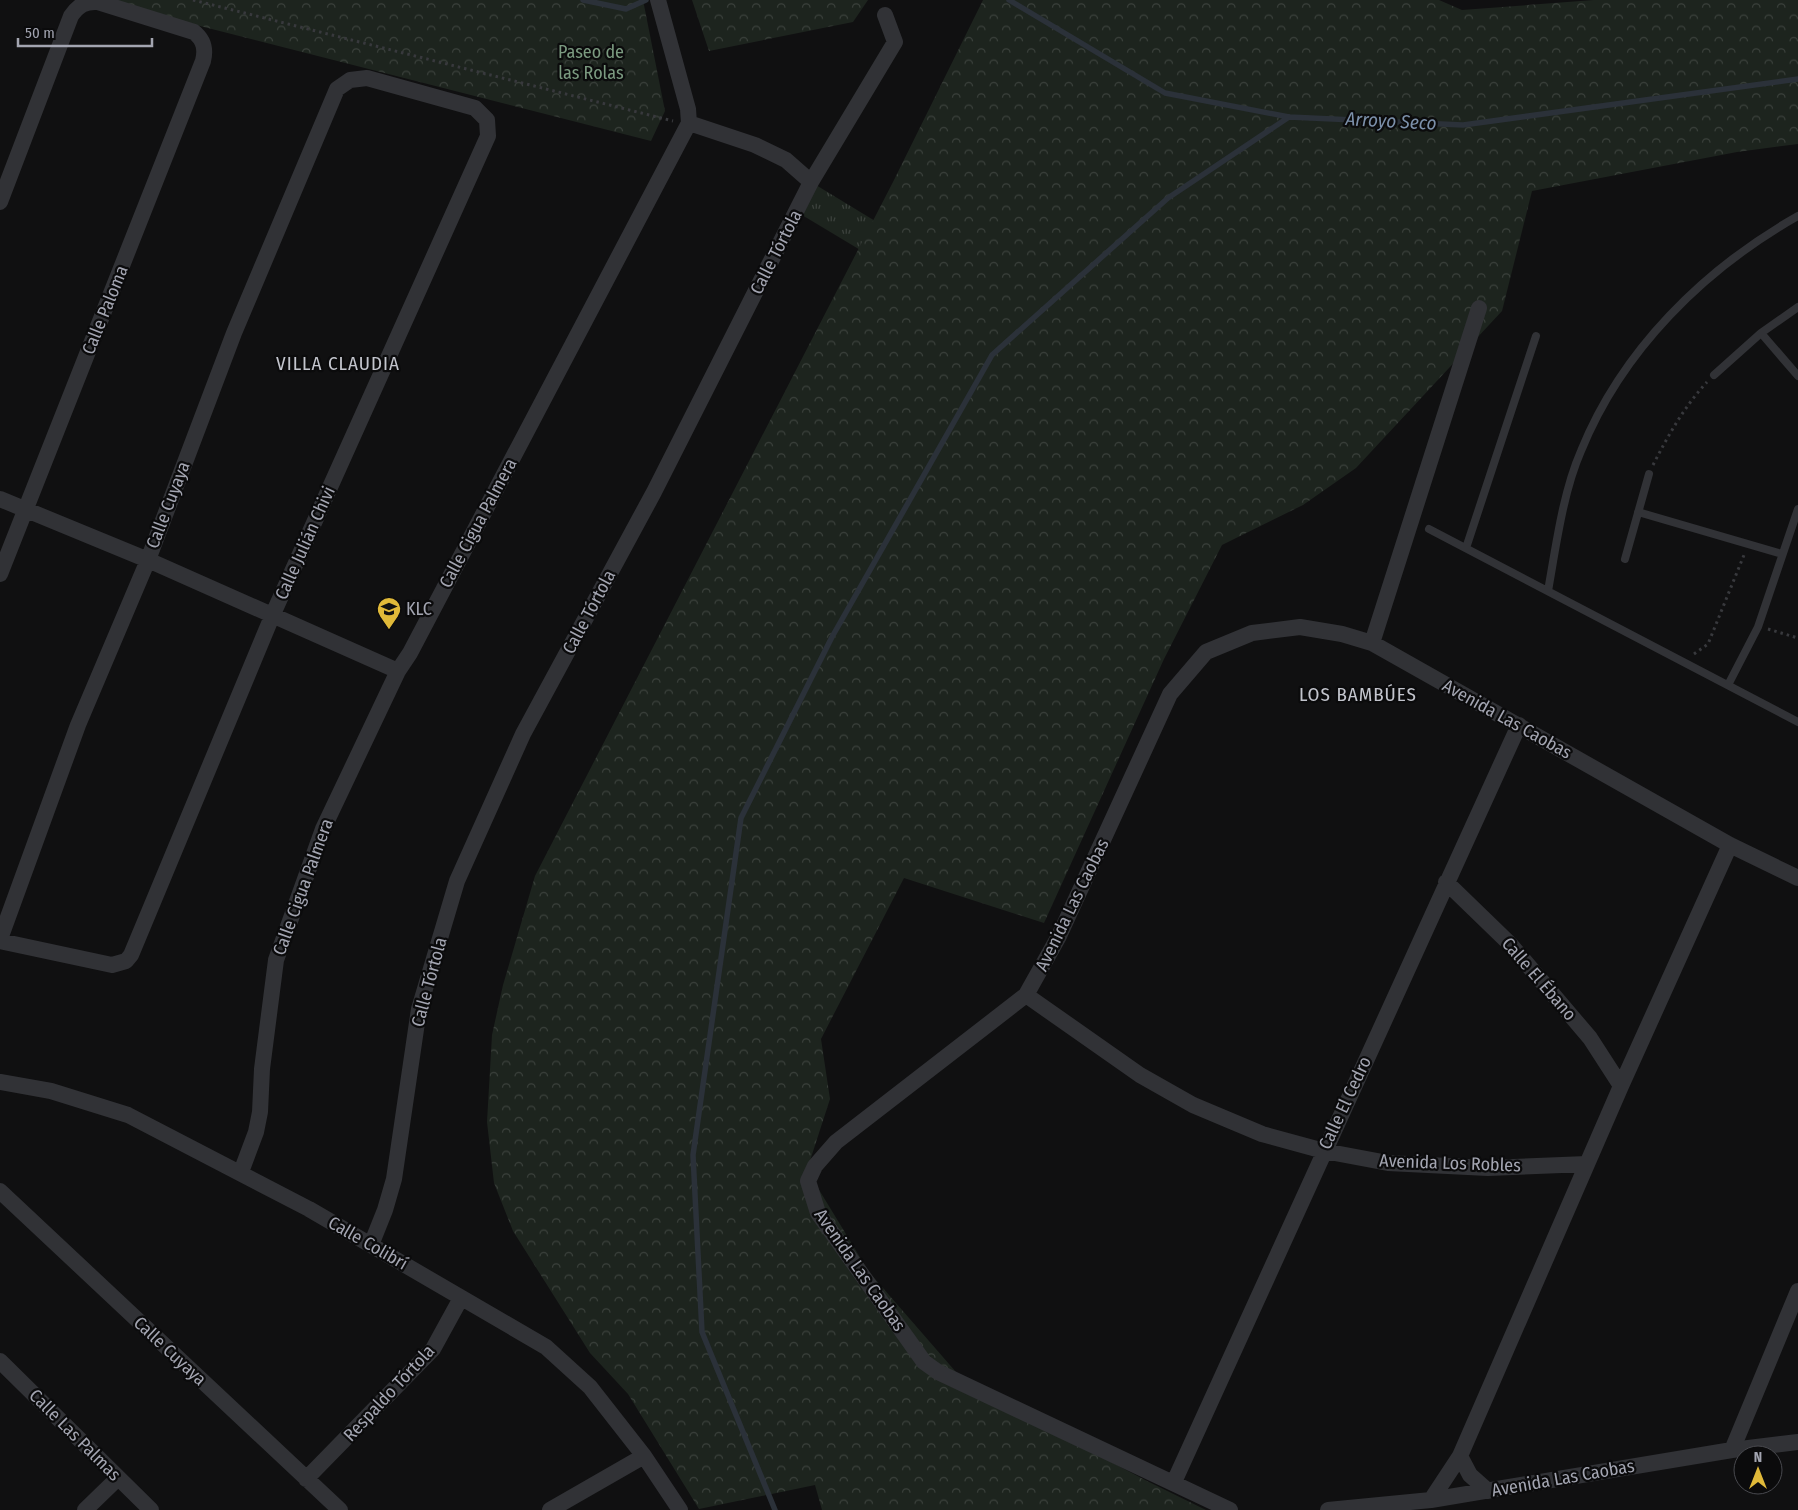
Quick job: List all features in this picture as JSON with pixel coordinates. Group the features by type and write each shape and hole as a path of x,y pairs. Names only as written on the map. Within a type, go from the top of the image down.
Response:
{"street":[{"path":"658,0 688,109 689,123 755,145 786,160 811,182"},
{"name":"Calle Paloma","path":"0,202 71,16 82,4 98,2 194,32 200,38 204,45 205,53 200,70 0,574"},
{"name":"Calle Tórtola","path":"371,1245 385,1210 394,1179 419,1009 457,881 523,734 654,492 811,182 895,42 885,15"},
{"name":"Calle Julián Chivi","path":"0,940 104,965 119,964 131,955 273,614 488,136 487,120 474,108 367,78 350,80"},
{"name":"Calle Cuyaya","path":"0,940 78,725 148,560 234,333 337,89 350,80"},
{"name":"Calle Cigua Palmera","path":"241,1172 256,1132 260,1112 262,1069 276,960 323,829 398,671 410,653 689,123"},
{"path":"1372,644 1478,308"},
{"path":"0,499 273,614 398,671"},
{"name":"Avenida Las Caobas","path":"1230,1510 938,1372 924,1362 818,1213 809,1190 808,1181 811,1172 836,1142 1026,995 1059,936 1170,694 1206,652 1252,633 1300,627 1342,634 1372,644 1519,724 1730,844 1798,878"},
{"name":"Calle El Cedro","path":"1174,1482 1519,724"},
{"path":"1431,1500 1460,1456 1586,1164 1730,844"},
{"name":"Calle El Ébano","path":"1446,882 1510,944 1590,1038 1621,1086"},
{"name":"Avenida Los Robles","path":"1026,995 1140,1075 1193,1105 1262,1134 1324,1151 1388,1163 1488,1168 1586,1164"},
{"name":"Calle Colibrí","path":"0,1082 51,1090 128,1115 241,1172 371,1245 546,1348 590,1386 644,1456 677,1504"},
{"name":"Calle Cuyaya","path":"0,1191 340,1510"},
{"path":"1732,1450 1798,1291"},
{"name":"Respaldo Tórtola","path":"306,1479 433,1349 461,1298"},
{"name":"Calle Las Palmas","path":"0,1361 151,1510"},
{"name":"Avenida Las Caobas","path":"1328,1510 1431,1500 1732,1450 1798,1442"},
{"path":"550,1510 644,1456"},
{"path":"1460,1456 1470,1475 1488,1491"},
{"path":"85,1510 118,1478"}],"lane":[{"path":"1548,591 1562,519 1580,452 1612,388 1662,322 1717,270 1798,216"},
{"path":"1714,375 1761,333 1798,307"},
{"path":"1761,333 1798,376"},
{"path":"1466,548 1536,336"},
{"path":"1625,559 1649,474"},
{"path":"1728,685 1758,627 1798,510"},
{"path":"1638,512 1782,554"},
{"path":"1429,529 1798,722"}],"path":[{"path":"193,0 662,120 689,123"},
{"path":"1649,474 1673,427 1689,402 1714,375"},
{"path":"1691,654 1697,654 1708,644 1748,545"},
{"path":"1758,627 1798,638"}],"green space":[{"name":"Paseo de las Rolas","path":"98,0 643,0 665,111 651,141"},
{"path":"692,0 868,0 853,22 709,51"},
{"path":"983,0 1439,0 1462,10 1594,0 1798,0 1798,144 1737,152 1532,191 1502,311 1356,468 1303,505 1222,545 1164,659 1044,923 904,878 821,1039 830,1099 807,1170 869,1272 969,1387 1206,1510 822,1510 815,1485 699,1509 628,1394 590,1353 513,1231 494,1183 487,1122 492,1035 503,985 535,876 893,182"},
{"path":"811,182 880,224 862,251 797,212"}],"waterway":[{"name":"Arroyo Seco","path":"583,0 626,9 646,0"},
{"name":"Arroyo Seco","path":"1009,0 1165,93 1289,117 1463,125 1798,79"},
{"path":"775,1510 702,1332 693,1155 741,818 832,637 992,355 1168,198 1289,117"}],"place":[{"name":"KLC","path":"389,630"}],"district":[{"name":"VILLA CLAUDIA","path":"338,363"},
{"name":"LOS BAMBÚES","path":"1358,694"}]}
